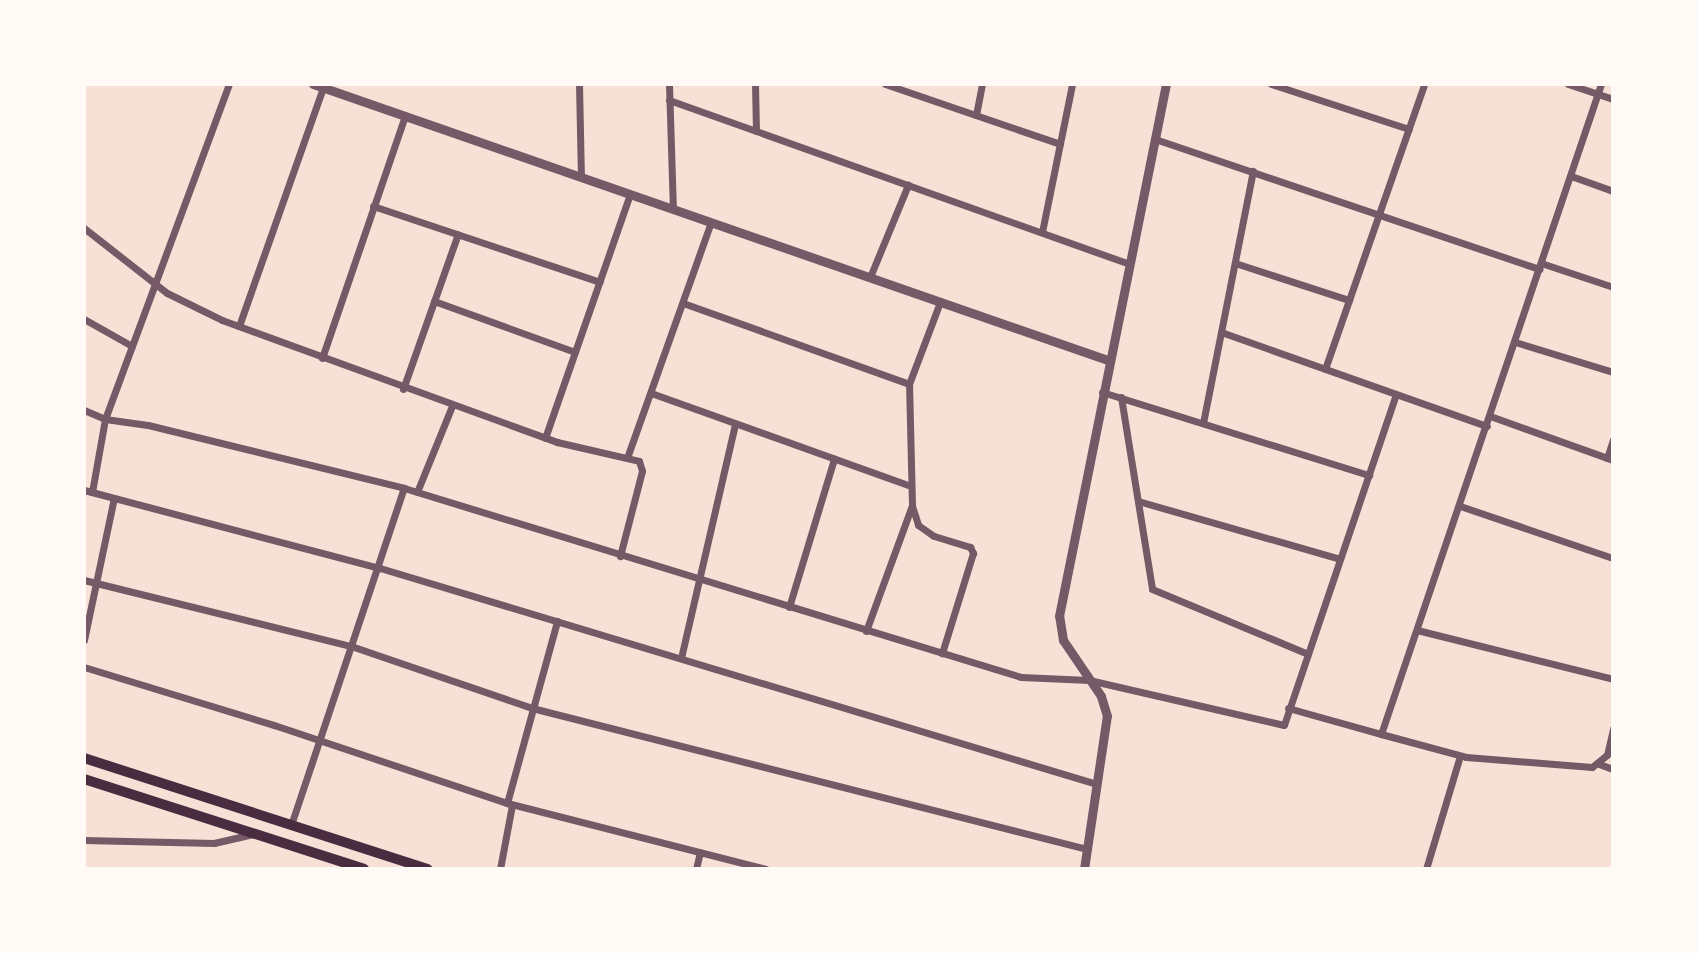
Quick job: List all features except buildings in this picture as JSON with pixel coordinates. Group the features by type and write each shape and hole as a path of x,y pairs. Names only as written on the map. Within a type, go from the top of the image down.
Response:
{"main road":[{"path":"84,758 428,869"},
{"path":"84,779 364,869"}],"street":[{"path":"229,84 105,419 88,491 380,568 1097,785"},
{"path":"313,84 1108,360"},
{"path":"579,84 581,177"},
{"path":"669,84 673,209"},
{"path":"755,84 756,131"},
{"path":"884,84 1060,144"},
{"path":"976,115 982,84"},
{"path":"1042,232 1072,84"},
{"path":"1084,869 1107,716 1101,696 1063,640 1059,616 1101,392 1166,84"},
{"path":"1271,84 1409,129"},
{"path":"1325,369 1424,84"},
{"path":"1568,84 1613,99"},
{"path":"1381,734 1601,84"},
{"path":"239,327 323,88"},
{"path":"669,100 1129,264"},
{"path":"322,358 405,116"},
{"path":"1155,139 1379,214 1613,287"},
{"path":"1203,423 1253,171"},
{"path":"1571,176 1613,191"},
{"path":"870,277 908,185"},
{"path":"545,438 630,194"},
{"path":"373,205 600,282"},
{"path":"628,456 710,222"},
{"path":"84,228 167,293 239,327 403,389 545,438 628,456 639,461 642,471 620,556"},
{"path":"403,389 458,234"},
{"path":"1235,263 1349,300"},
{"path":"434,302 575,352"},
{"path":"940,302 909,384 912,505 918,524 934,536 970,547 973,553 942,653"},
{"path":"682,303 909,384"},
{"path":"84,319 132,346"},
{"path":"1221,332 1487,426"},
{"path":"1515,342 1613,372"},
{"path":"1101,392 1369,475"},
{"path":"651,393 911,486"},
{"path":"84,410 105,419 148,425 404,488 1021,677 1089,680 1284,725 1396,394"},
{"path":"1121,397 1152,589 1308,654"},
{"path":"417,492 452,406"},
{"path":"1490,416 1610,459 1613,439"},
{"path":"681,658 701,581 735,424"},
{"path":"789,607 834,459"},
{"path":"291,825 380,568 404,488"},
{"path":"84,640 114,498"},
{"path":"1138,501 1340,559"},
{"path":"866,631 912,505"},
{"path":"1460,506 1613,558"},
{"path":"84,580 351,646 532,708 1087,849"},
{"path":"500,869 509,804 532,708 557,621"},
{"path":"1417,630 1613,679"},
{"path":"84,667 321,740 509,804 766,869"},
{"path":"1288,708 1460,756 1599,764 1613,769"},
{"path":"1599,764 1607,755 1613,728"},
{"path":"1426,869 1460,756"},
{"path":"84,840 214,843 253,834"},
{"path":"696,869 700,852"}]}
